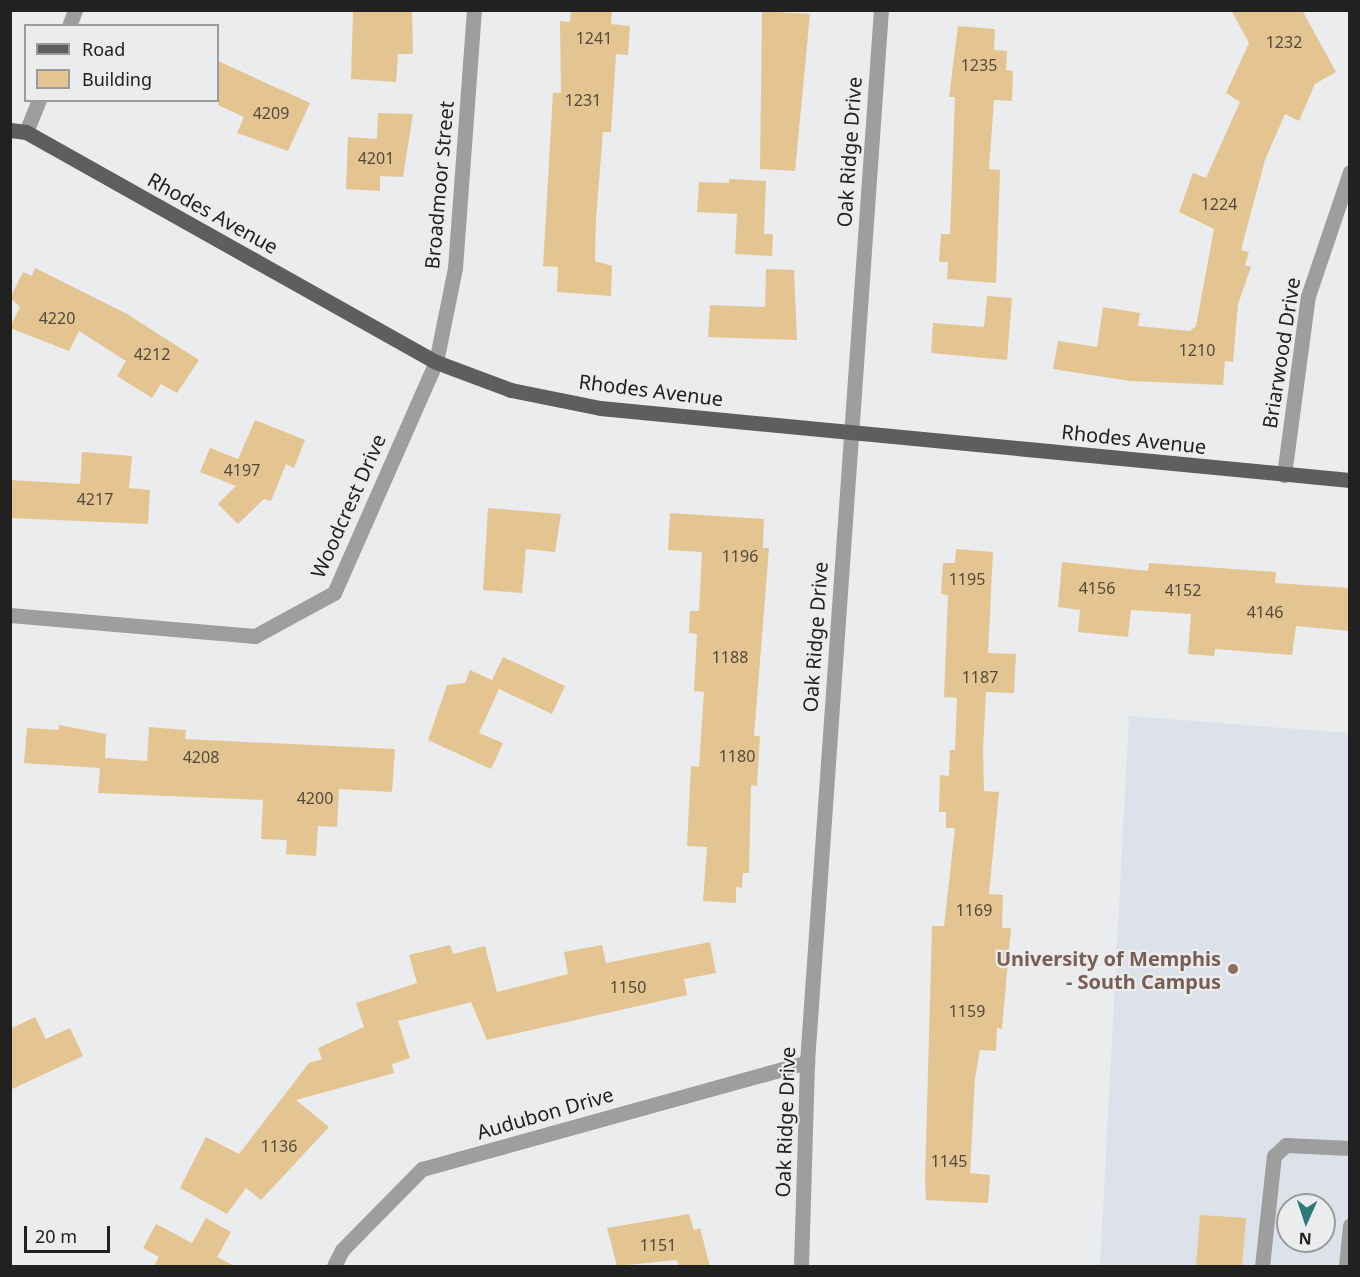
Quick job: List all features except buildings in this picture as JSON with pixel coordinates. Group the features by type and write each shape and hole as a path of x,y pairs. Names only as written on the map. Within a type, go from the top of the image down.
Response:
{"main road":[{"name":"Rhodes Avenue","path":"18,131 436,362 511,390 600,408 1350,480"}],"street":[{"name":"Broadmoor Street","path":"436,362 455,268 474,10"},
{"name":"Oak Ridge Drive","path":"801,1266 807,1062 881,10"},
{"path":"18,131 38,102"},
{"name":"Briarwood Drive","path":"1284,475 1308,296 1350,172"},
{"name":"Woodcrest Drive","path":"10,615 255,636 334,593 436,362"},
{"name":"Audubon Drive","path":"334,1266 342,1250 422,1169 807,1062"},
{"path":"1262,1266 1274,1156 1286,1145 1350,1148"},
{"path":"1346,1266 1350,1225"}],"shaded area":[{"name":"University of Memphis - South Campus","path":"1129,716 1349,733 1349,1266 1100,1266"}],"place":[{"name":"University of Memphis - South Campus","path":"1233,969"}]}
